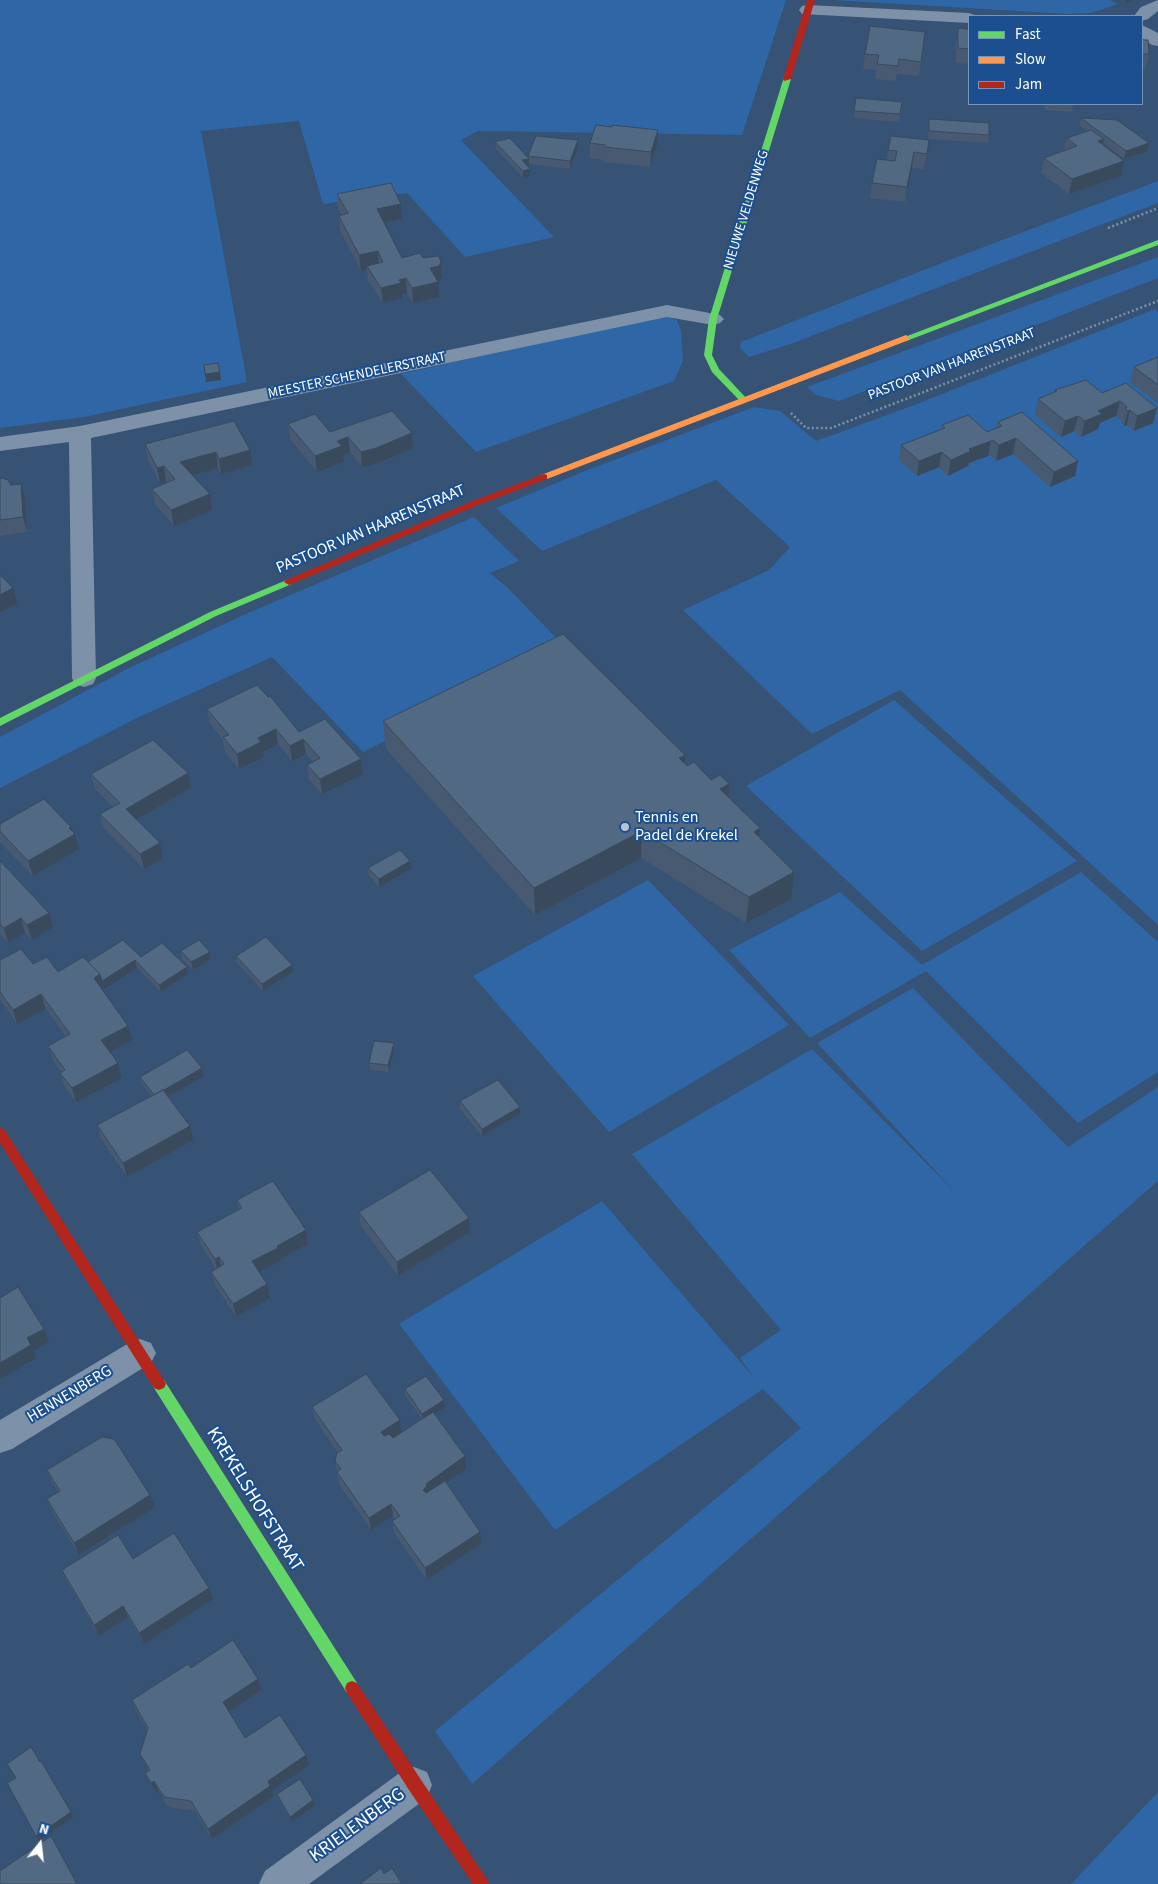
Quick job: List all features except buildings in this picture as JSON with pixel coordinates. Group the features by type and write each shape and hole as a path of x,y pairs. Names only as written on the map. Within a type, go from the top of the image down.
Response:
{"street":[{"name":"NIEUWE VELDENWEG","path":"744,400 715,370 708,355 713,319 810,5 968,18"},
{"path":"1143,31 1158,41"},
{"name":"PASTOOR VAN HAARENSTRAAT","path":"0,722 213,614 474,504 1158,242"},
{"name":"MEESTER SCHENDELERSTRAAT","path":"0,444 80,433 667,311 713,319"},
{"path":"80,433 84,678"},
{"name":"KREKELSHOFSTRAAT","path":"0,1133 414,1785 482,1884"},
{"name":"HENNENBERG","path":"0,1438 140,1353"},
{"name":"KRIELENBERG","path":"278,1884 414,1785"}],"lane":[{"path":"1143,15 1147,10 1158,5"}],"path":[{"name":"PASTOOR VAN HAARENSTRAAT","path":"765,392 806,428 819,430 831,428 1158,301"}],"shaded area":[{"path":"0,0 786,0 742,135 478,131 461,140 554,237 465,257 407,193 323,204 299,121 201,131 247,382 84,417 0,428"},
{"path":"833,0 1110,0 1118,4 1091,13 1068,14"},
{"path":"1158,181 1158,203 788,345 749,357 740,348 741,342"},
{"path":"1158,257 1158,278 839,401 816,395 807,387"},
{"path":"1155,309 1158,312 1158,925 900,690 812,734 683,610 769,570 790,547 716,480 542,551 496,508 590,469 754,407 780,411 816,441 917,404"},
{"path":"666,316 677,320 681,331 683,361 674,381 476,452 401,374 652,318"},
{"path":"474,517 519,561 490,573 507,587 567,649 363,752 272,657 139,717 0,788 0,737 131,667 248,613"},
{"path":"894,700 1077,861 922,951 746,786"},
{"path":"1081,872 1158,942 1158,1072 1078,1123 926,971 810,1038 729,950 840,892 922,965"},
{"path":"648,880 789,1025 609,1132 473,976"},
{"path":"913,988 1068,1147 1158,1087 1158,1181 472,1784 435,1731 801,1428 763,1389 555,1530 399,1324 602,1201 756,1380 740,1358 781,1330 632,1154 812,1049 955,1192 817,1043"},
{"path":"1158,1792 1158,1884 1071,1884"}],"traffic: fast":[{"path":"744,400 715,370 708,355 713,319 787,79"},
{"path":"906,338 1158,242"},
{"path":"0,722 213,614 289,582"},
{"path":"159,1384 352,1688"}],"traffic: slow":[{"path":"544,477 906,338"}],"traffic: jam":[{"path":"787,79 811,0"},
{"path":"289,582 473,504 544,477"},
{"path":"0,1133 159,1384"},
{"path":"352,1688 414,1785 482,1884"}],"place":[{"name":"Tennis en Padel de Krekel","path":"625,827"}]}
